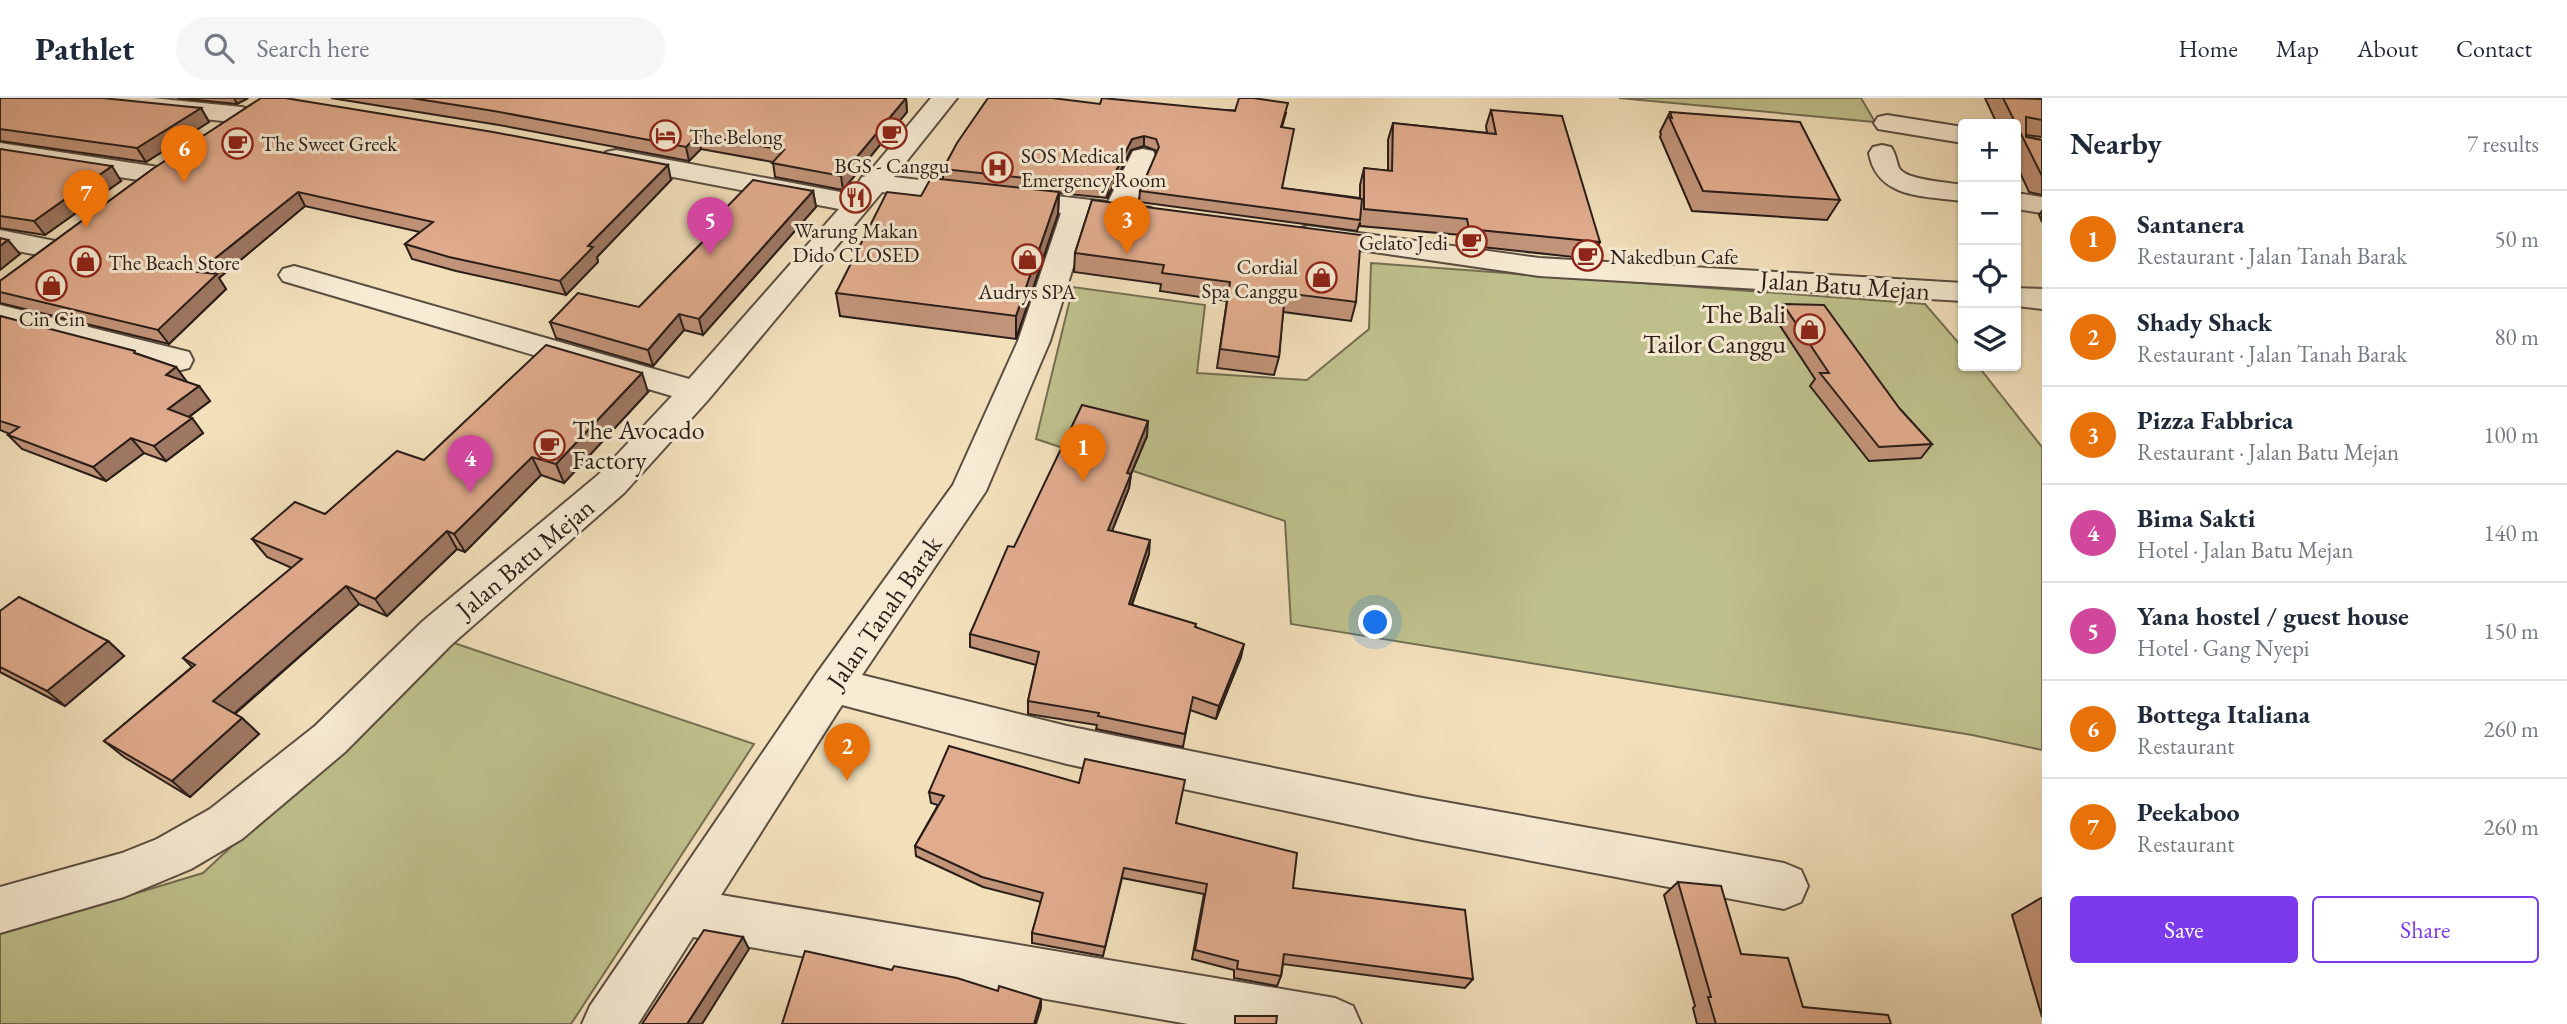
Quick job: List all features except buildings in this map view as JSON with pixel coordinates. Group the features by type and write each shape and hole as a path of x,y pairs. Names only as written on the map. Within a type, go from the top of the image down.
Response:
{"street":[{"path":"79,98 242,115"},
{"path":"208,137 268,98"},
{"path":"904,101 941,101"},
{"name":"Jalan Batu Mejan","path":"0,909 124,875 174,853 226,824 330,739 437,633 611,484 696,392 941,101"},
{"path":"1887,123 1958,134"},
{"path":"0,151 163,167 118,199"},
{"path":"1881,153 1889,174 1896,178 1913,185 1958,192"},
{"path":"592,154 865,193 1078,205 1166,217"},
{"path":"1118,211 1143,157"},
{"path":"2021,202 2042,205"},
{"name":"Jalan Tanah Barak","path":"608,1024 832,685 968,491 1034,341 1078,205"},
{"name":"Jalan Batu Mejan","path":"1275,231 1539,267 1958,292"},
{"path":"0,239 61,240 20,271"},
{"path":"294,275 696,392"},
{"path":"2021,297 2042,299"},
{"path":"0,315 177,360"},
{"path":"832,685 1067,746 1417,818 1784,886"},
{"path":"683,912 1335,1024"}],"green space":[{"path":"1619,98 1861,98 1875,122"},
{"path":"1371,263 1925,304 1958,342 1958,371 1982,371 2042,447 2042,750 1972,735 1291,624 1285,521 1036,439 1073,287 1205,305 1197,373 1307,380 1369,329"},
{"path":"451,642 754,744 571,1024 0,1024 0,934 203,873"}],"place":[{"name":"BGS - Canggu","path":"892,133"},
{"name":"The Belong","path":"666,136"},
{"name":"The Sweet Greek","path":"238,143"},
{"name":"SOS Medical Emergency Room","path":"998,167"},
{"name":"Bottega Italiana","path":"184,183"},
{"name":"Warung Makan Dido CLOSED","path":"856,198"},
{"name":"Peekaboo","path":"86,228"},
{"name":"Gelato Jedi","path":"1471,242"},
{"name":"Pizza Fabbrica","path":"1127,254"},
{"name":"Yana hostel / guest house","path":"710,255"},
{"name":"Nakedbun Cafe","path":"1587,256"},
{"name":"Audrys SPA","path":"1027,259"},
{"name":"The Beach Store","path":"85,262"},
{"name":"Cordial Spa Canggu","path":"1321,278"},
{"name":"Cin Cin","path":"52,286"},
{"name":"The Bali Tailor Canggu","path":"1809,329"},
{"name":"The Avocado Factory","path":"549,445"},
{"name":"Santanera","path":"1083,482"},
{"name":"Bima Sakti","path":"470,493"},
{"name":"Shady Shack","path":"847,781"}]}
